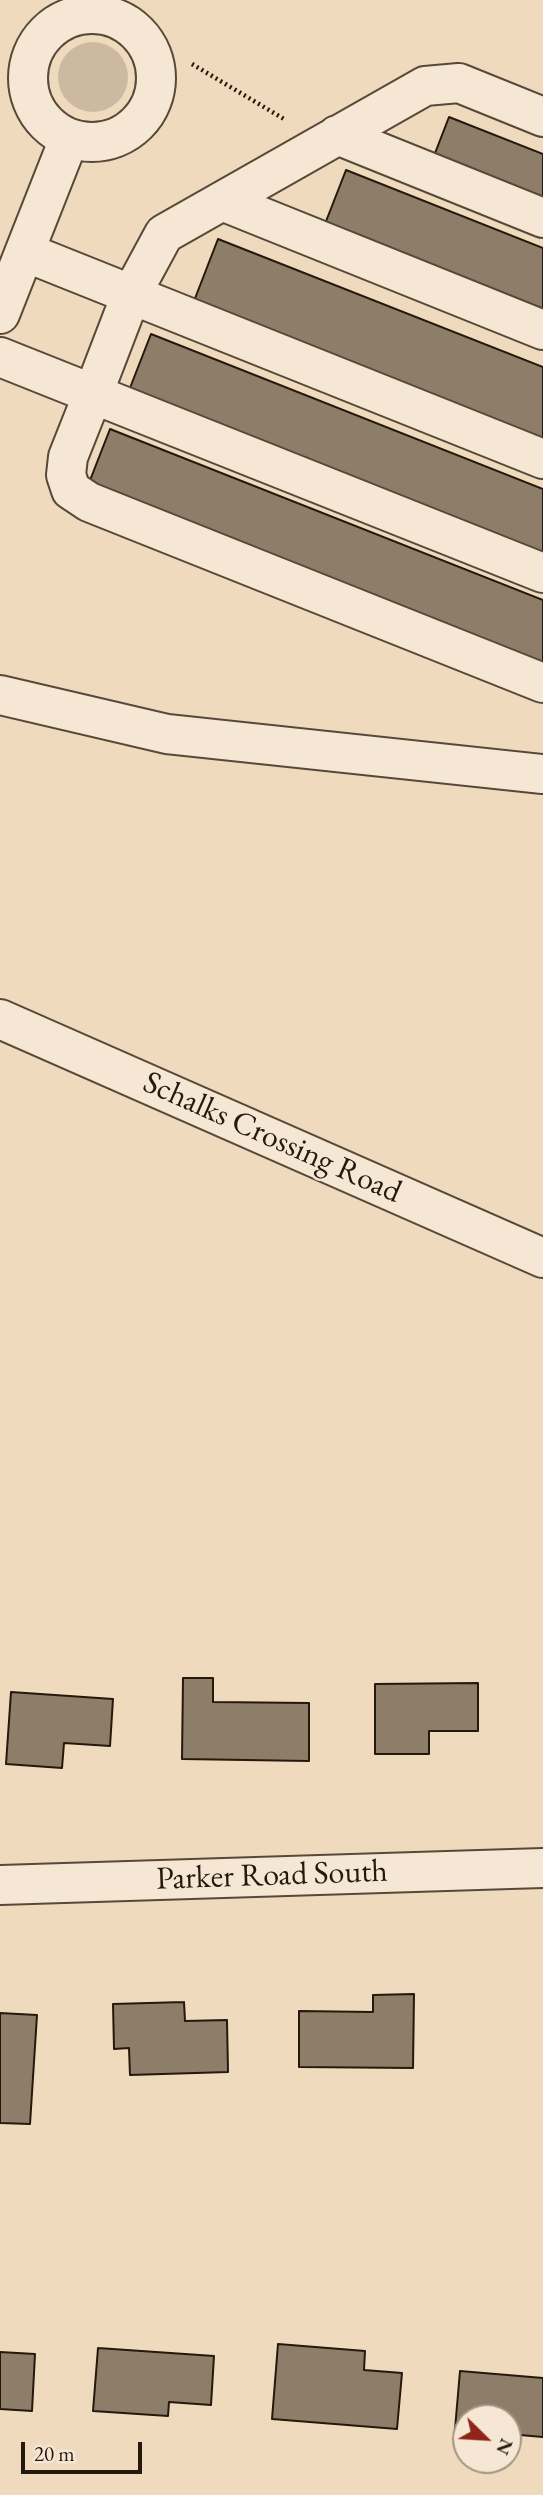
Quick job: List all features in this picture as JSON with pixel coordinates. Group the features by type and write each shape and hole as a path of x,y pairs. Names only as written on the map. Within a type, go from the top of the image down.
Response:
{"street":[{"path":"543,117 459,83 425,86 164,234 131,295 68,457 66,475 71,490 89,502 543,683"},
{"path":"337,135 543,218"},
{"path":"0,314 69,139"},
{"path":"222,201 543,331"},
{"path":"24,252 543,460"},
{"path":"0,357 543,573"},
{"path":"0,695 167,734 543,774"},
{"name":"Schalks Crossing Road","path":"0,1018 543,1258"},
{"name":"Parker Road South","path":"0,1885 543,1868"}],"path":[{"path":"192,64 285,120"}],"shaded area":[{"path":"93,42 118,52 128,77 118,102 93,112 68,102 58,77 68,52"}],"building":[{"path":"449,117 543,154 543,205 432,161"},
{"path":"346,170 543,248 543,316 323,229"},
{"path":"218,239 543,367 543,439 194,301"},
{"path":"151,334 543,489 543,557 128,393"},
{"path":"110,429 543,600 543,668 87,488"},
{"path":"183,1678 213,1678 213,1702 309,1703 309,1761 182,1759"},
{"path":"478,1683 478,1731 429,1731 429,1754 375,1754 375,1684"},
{"path":"11,1692 113,1699 110,1746 64,1743 62,1768 6,1764"},
{"path":"414,1994 413,2068 299,2067 299,2011 373,2012 373,1995"},
{"path":"184,2002 185,2021 227,2020 228,2072 130,2075 129,2048 114,2049 113,2004"},
{"path":"0,2013 37,2015 30,2124 0,2123"},
{"path":"278,2344 365,2351 364,2370 402,2373 397,2429 272,2419"},
{"path":"98,2348 214,2356 211,2405 169,2402 168,2416 93,2411"},
{"path":"0,2352 35,2354 32,2411 0,2409"},
{"path":"460,2371 543,2378 543,2437 522,2435 522,2404 457,2404"}]}
